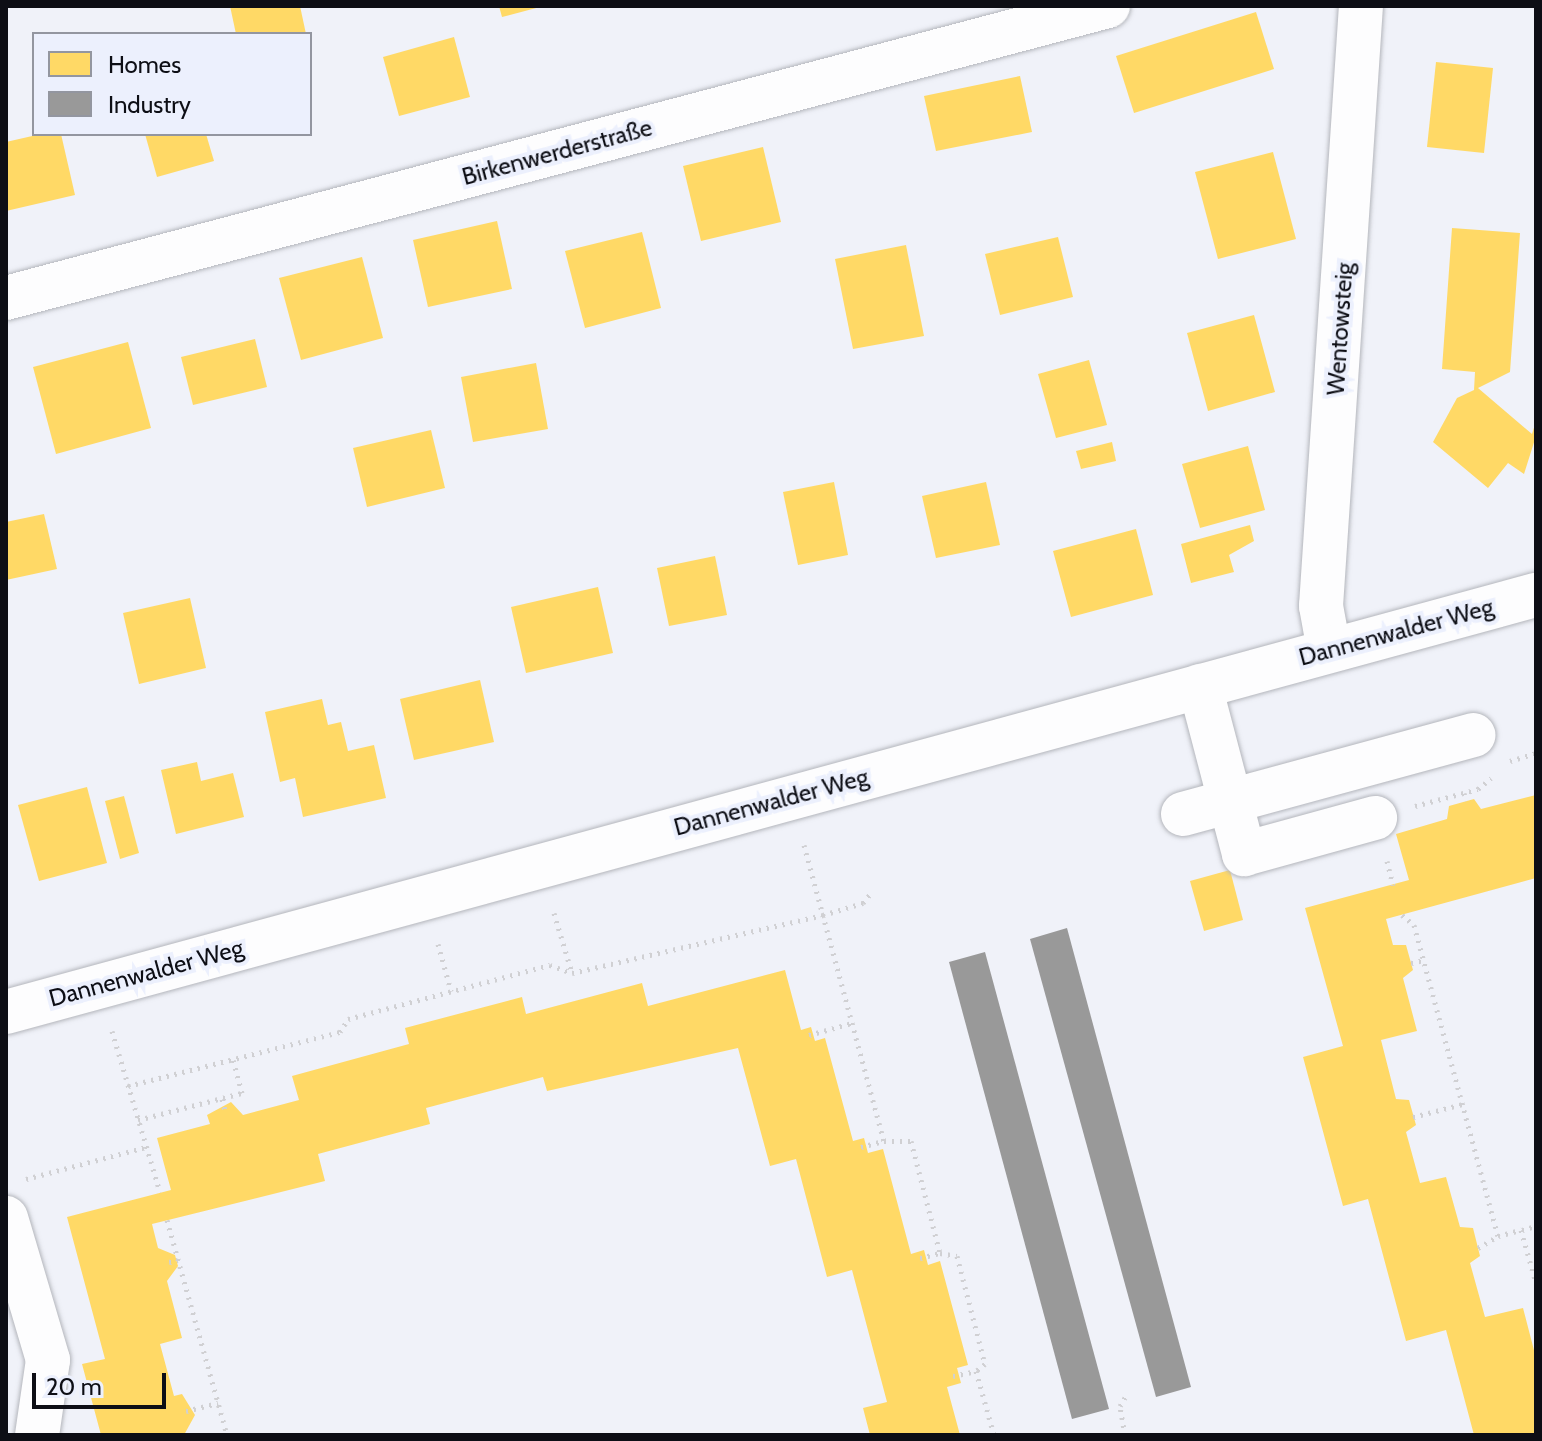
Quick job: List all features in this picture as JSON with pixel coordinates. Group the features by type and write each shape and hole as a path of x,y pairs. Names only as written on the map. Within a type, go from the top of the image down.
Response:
{"street":[{"name":"Birkenwerderstraße","path":"6,298 1108,6"},
{"name":"Wentowsteig","path":"1329,650 1321,606 1361,6"},
{"name":"Dannenwalder Weg","path":"6,1012 1536,595"},
{"path":"1200,686 1244,854 1375,818"},
{"path":"1183,814 1473,735"},
{"path":"12,1200 48,1360 37,1435"}],"path":[{"path":"1393,885 1375,818 1464,793 1511,761 1536,753"},
{"path":"1464,793 1466,801"},
{"path":"804,845 884,1141"},
{"path":"128,1086 340,1032 348,1019 550,965 572,973 823,915 863,903 871,893"},
{"path":"554,913 572,973"},
{"path":"1402,915 1414,925 1498,1236"},
{"path":"438,944 451,991"},
{"path":"1411,963 1424,960"},
{"path":"809,1035 852,1023"},
{"path":"112,1031 160,1192"},
{"path":"138,1120 242,1093 233,1060"},
{"path":"222,1099 225,1110"},
{"path":"1413,1117 1463,1104"},
{"path":"861,1147 884,1141 911,1141 940,1253"},
{"path":"12,1200 146,1147"},
{"path":"167,1220 227,1435"},
{"path":"1478,1248 1498,1236 1536,1226"},
{"path":"1521,1230 1536,1283"},
{"path":"920,1258 940,1253 957,1256 985,1364 976,1371 953,1376"},
{"path":"169,1262 178,1260"},
{"path":"976,1371 994,1435"},
{"path":"1125,1435 1120,1406 1127,1394"},
{"path":"186,1411 218,1403"}],"building: Homes":[{"path":"230,6 300,6 306,32 236,32"},
{"path":"499,6 540,6 540,7 502,17"},
{"path":"1256,12 1274,69 1134,113 1116,56"},
{"path":"454,37 470,97 399,116 383,57"},
{"path":"1436,62 1493,68 1484,153 1427,147"},
{"path":"1020,76 1032,132 936,151 924,96"},
{"path":"32,136 61,136 75,195 6,211 6,142"},
{"path":"146,136 207,136 214,161 157,177"},
{"path":"763,147 781,222 701,241 683,166"},
{"path":"1273,152 1296,239 1218,259 1195,172"},
{"path":"497,221 512,289 428,307 413,240"},
{"path":"1452,228 1520,233 1510,372 1478,388 1532,434 1536,421 1536,436 1524,474 1508,463 1488,488 1433,442 1457,398 1474,390 1475,372 1442,369"},
{"path":"642,232 661,308 585,328 565,251"},
{"path":"1058,237 1073,297 1000,315 985,254"},
{"path":"906,245 924,336 853,349 835,259"},
{"path":"362,257 383,338 301,360 279,278"},
{"path":"1254,315 1275,392 1208,411 1187,333"},
{"path":"255,339 267,387 193,405 181,357"},
{"path":"128,342 151,428 56,454 33,367"},
{"path":"1089,360 1107,425 1056,438 1038,374"},
{"path":"536,363 548,429 473,442 461,377"},
{"path":"431,430 445,488 367,507 353,448"},
{"path":"1112,442 1116,461 1081,469 1076,451"},
{"path":"1248,446 1265,510 1200,528 1182,464"},
{"path":"834,482 848,555 798,565 783,492"},
{"path":"986,482 1000,545 936,558 922,496"},
{"path":"44,514 57,569 6,580 6,522"},
{"path":"1250,525 1254,541 1229,555 1234,572 1191,583 1181,544"},
{"path":"1136,529 1153,595 1071,617 1053,551"},
{"path":"715,556 727,615 669,626 657,568"},
{"path":"598,587 613,653 526,673 511,607"},
{"path":"190,598 206,668 139,684 123,613"},
{"path":"480,680 494,742 414,760 400,699"},
{"path":"322,699 328,725 341,722 348,751 374,745 386,798 303,817 295,778 280,782 265,712"},
{"path":"197,762 201,781 233,773 244,817 176,834 161,770"},
{"path":"87,787 107,863 39,881 18,805"},
{"path":"1536,795 1536,878 1386,919 1393,945 1406,945 1413,970 1403,978 1417,1031 1381,1040 1396,1099 1409,1100 1416,1125 1406,1132 1420,1183 1446,1177 1460,1227 1473,1228 1480,1256 1470,1263 1485,1317 1523,1308 1536,1358 1536,1435 1474,1435 1446,1330 1406,1341 1368,1199 1343,1206 1303,1057 1343,1046 1305,908 1409,880 1396,834 1447,819 1449,806 1474,799 1481,809"},
{"path":"124,796 139,853 120,859 105,801"},
{"path":"1230,870 1243,920 1204,931 1190,881"},
{"path":"785,970 801,1030 811,1027 815,1041 825,1038 853,1141 864,1138 868,1153 883,1149 911,1254 924,1250 928,1265 940,1261 968,1365 957,1368 961,1383 947,1387 960,1435 870,1435 863,1408 887,1402 852,1270 827,1277 796,1159 770,1166 738,1048 547,1091 543,1077 426,1108 430,1124 318,1154 325,1181 152,1224 158,1248 175,1255 178,1266 167,1281 182,1338 160,1344 174,1396 182,1394 195,1415 184,1435 101,1435 82,1364 105,1359 67,1217 171,1190 157,1138 210,1124 207,1115 231,1102 243,1115 299,1100 292,1076 409,1044 405,1028 522,997 526,1014 642,983 648,1006"}],"building: Industry":[{"path":"1067,928 1191,1387 1156,1397 1030,939"},
{"path":"985,952 1109,1409 1072,1419 949,962"}]}
